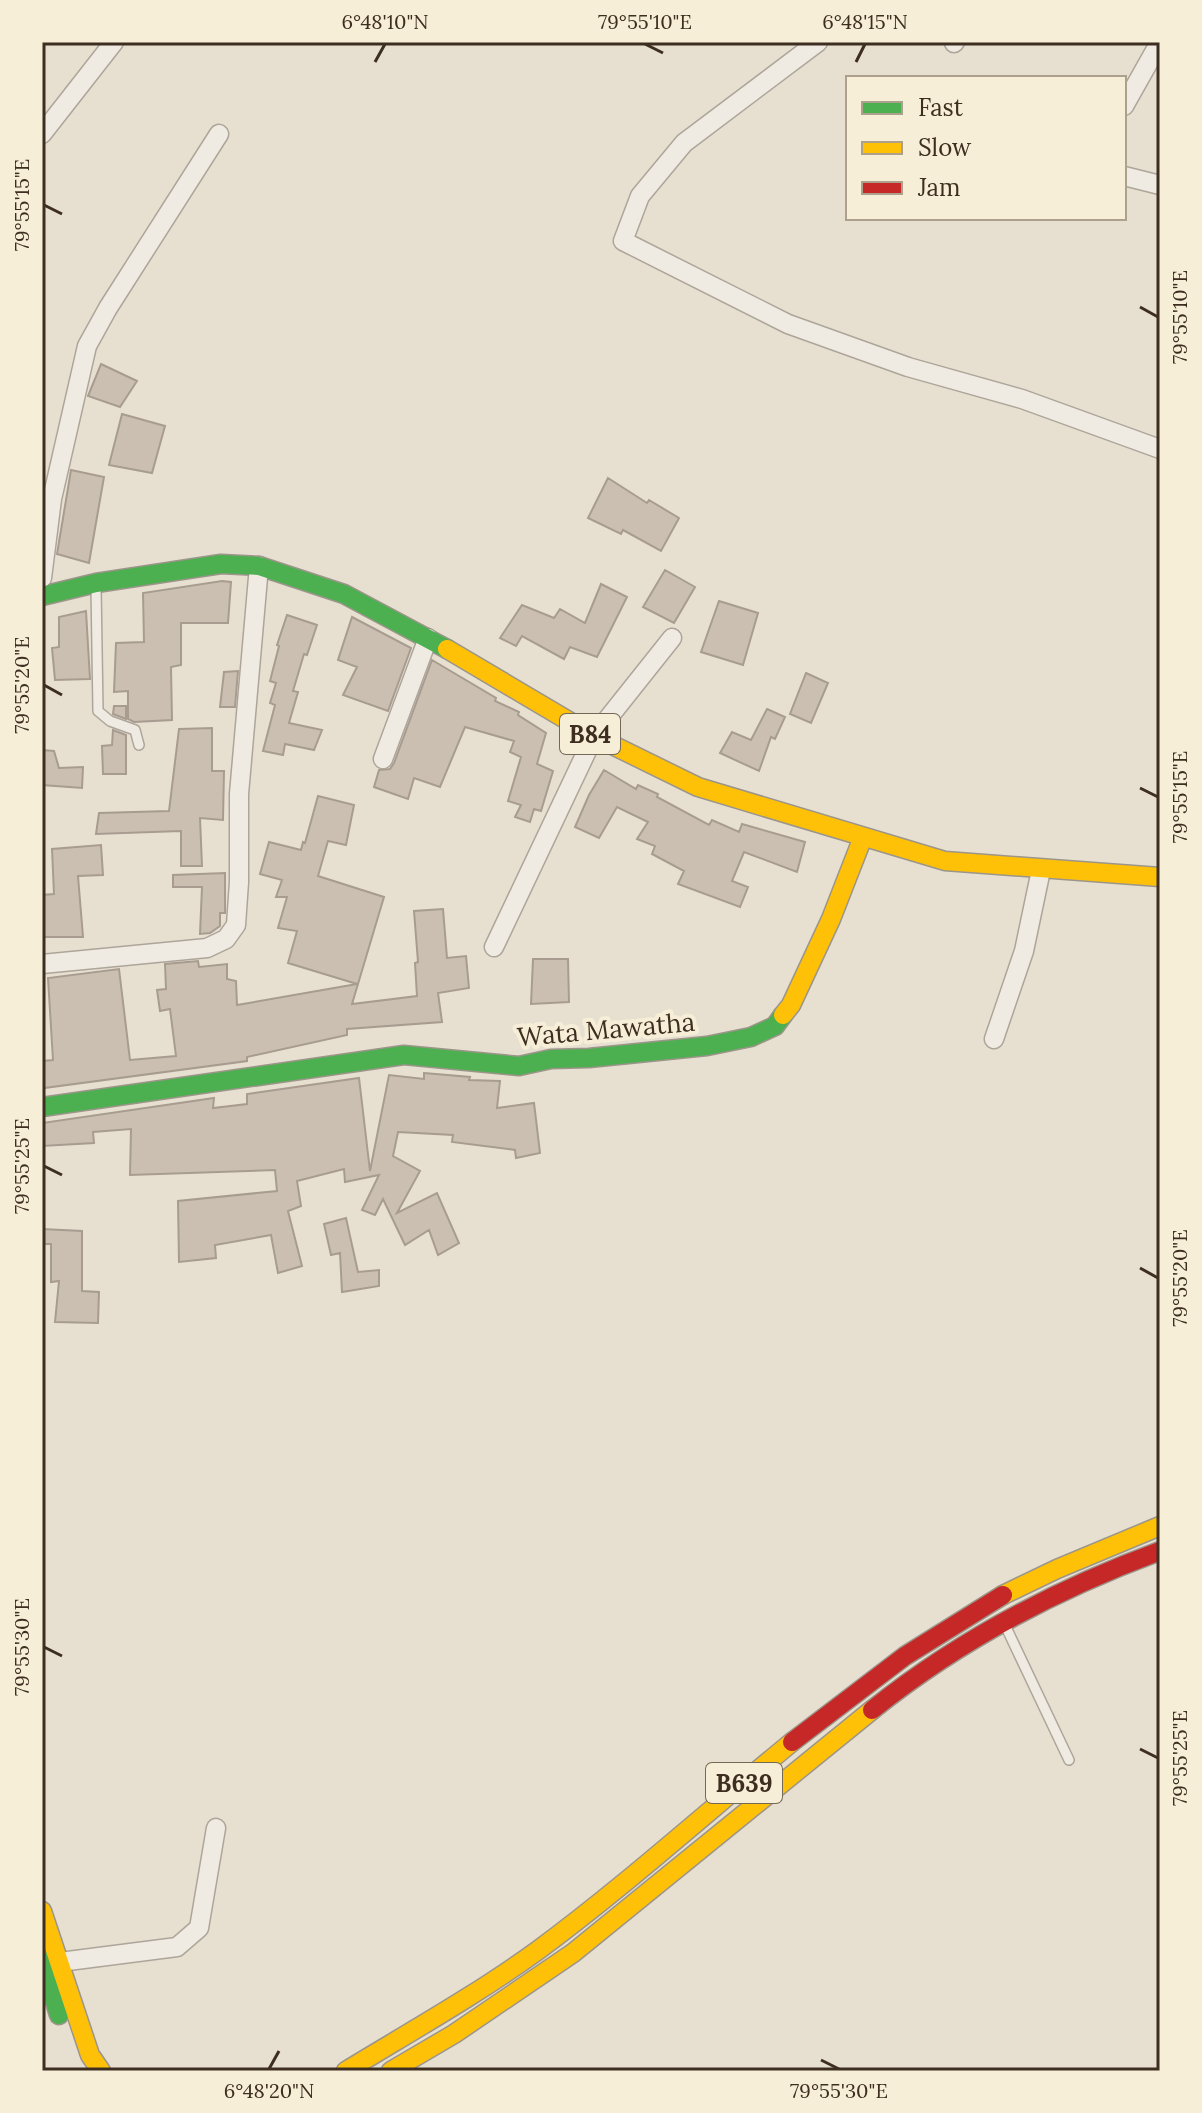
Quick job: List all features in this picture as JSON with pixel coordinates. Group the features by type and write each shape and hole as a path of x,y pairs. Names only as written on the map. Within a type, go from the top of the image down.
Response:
{"main road":[{"name":"B84","path":"42,596 96,583 221,564 259,566 344,594 428,638 594,736 698,787 945,861 1160,877"},
{"name":"Wata Mawatha","path":"42,1107 404,1055 519,1066 551,1059 707,1046 751,1037 775,1026 791,1005 831,919 863,837"},
{"name":"B639","path":"346,2071 472,1993 557,1935 895,1663 960,1619 1025,1583 1089,1553 1160,1526"},
{"name":"B639","path":"391,2071 454,2034 573,1953 902,1686 1003,1622 1098,1574 1160,1551"},
{"path":"42,1911 59,2015 85,2071"},
{"path":"51,1961 90,2055 101,2071"}],"street":[{"path":"42,134 114,42"},
{"path":"818,42 684,143 640,196 623,241 788,324 908,367 1022,399 1160,449"},
{"path":"1126,102 1160,42"},
{"path":"42,578 52,499 87,346 219,134"},
{"path":"1126,176 1160,185"},
{"path":"42,964 207,948 226,939 236,925 239,794 259,566"},
{"path":"383,759 428,638"},
{"path":"494,947 594,736 672,638"},
{"path":"994,1039 1024,951 1041,870"},
{"path":"51,1961 177,1947 199,1928 216,1828"}],"lane":[{"path":"96,583 98,711 110,721 135,730 139,745"},
{"path":"1003,1622 1069,1760"}],"building":[{"path":"101,364 137,381 120,407 88,396"},
{"path":"122,414 165,426 152,473 109,465"},
{"path":"71,470 104,477 89,563 57,554"},
{"path":"608,478 647,503 649,500 679,518 661,551 623,530 621,534 588,518"},
{"path":"665,570 695,587 674,623 643,607"},
{"path":"231,582 228,623 181,623 181,665 171,667 172,720 134,722 128,719 128,691 114,692 116,643 144,642 143,593"},
{"path":"601,584 627,597 597,657 570,647 564,659 522,636 516,646 500,638 522,605 554,618 560,609 585,623"},
{"path":"719,601 758,613 743,665 701,652"},
{"path":"86,611 90,679 55,680 52,648 59,647 59,617"},
{"path":"287,615 317,625 293,691 298,692 289,723 322,730 314,750 285,744 283,755 263,751 275,705 270,703 276,683 270,681"},
{"path":"352,617 411,648 388,711 343,695 357,667 338,660"},
{"path":"432,660 496,698 495,701 519,712 518,715 546,733 537,764 553,771 541,811 534,809 530,822 515,817 521,805 508,801 521,757 510,752 514,741 465,727 440,787 414,778 408,799 374,787 379,770 390,769 394,763"},
{"path":"238,671 235,707 220,707 224,672"},
{"path":"806,673 828,683 811,723 790,714"},
{"path":"114,706 126,706 126,719 113,714"},
{"path":"767,709 785,717 775,739 771,737 759,771 720,753 732,732 751,740"},
{"path":"212,728 212,771 224,771 223,820 200,818 202,866 181,866 181,831 96,834 99,813 169,811 179,729"},
{"path":"113,730 126,735 126,774 103,774 102,746 112,745"},
{"path":"42,750 54,751 59,768 83,767 82,788 42,785"},
{"path":"604,770 636,789 638,785 658,794 657,797 709,825 712,820 739,832 742,824 805,842 797,872 744,852 732,881 748,887 740,907 678,884 684,871 652,854 655,846 637,839 648,822 617,807 599,838 575,827"},
{"path":"318,796 354,805 346,845 328,841 318,876 384,897 352,1004 417,996 414,911 443,909 447,958 466,956 469,988 438,993 442,1022 347,1029 347,1035 247,1057 247,1061 44,1088 42,1061 53,1060 48,978 119,969 130,1060 176,1056 170,1009 160,1011 157,990 166,989 165,964 198,961 199,967 227,964 227,979 236,981 237,1005 357,984 288,963 297,931 278,928 287,897 276,897 282,880 260,874 269,842 301,850"},
{"path":"101,845 103,875 78,876 83,937 42,937 42,895 54,894 52,849"},
{"path":"225,873 225,913 220,913 220,926 210,933 200,934 202,887 173,887 173,875"},
{"path":"533,959 568,959 569,1002 531,1004"},
{"path":"424,1073 500,1081 497,1108 534,1103 540,1153 516,1158 515,1150 452,1142 453,1135 398,1132 393,1156 420,1171 397,1213 437,1193 459,1243 438,1255 429,1230 405,1245 383,1199 375,1215 362,1210 379,1175 345,1182 344,1169 297,1181 301,1206 288,1211 302,1266 278,1273 271,1235 215,1245 216,1258 179,1262 178,1201 277,1191 275,1170 130,1175 131,1129 93,1132 94,1143 42,1146 42,1123 214,1098 213,1108 247,1104 247,1094 359,1078 370,1171 389,1075 424,1079"},
{"path":"346,1218 358,1272 379,1270 379,1286 342,1292 340,1253 331,1255 324,1224"},
{"path":"42,1229 82,1231 82,1291 99,1292 98,1323 55,1322 59,1281 51,1282 51,1244 42,1244"}],"traffic: fast":[{"path":"42,596 96,583 221,564 259,566 344,594 447,649"},
{"path":"42,1107 404,1055 519,1066 551,1059 707,1046 751,1037 775,1026 783,1015"},
{"path":"42,1959 59,2015"}],"traffic: slow":[{"path":"447,649 594,736 698,787 945,861 1160,877"},
{"path":"783,1015 791,1005 831,919 863,837"},
{"path":"1003,1595 1160,1526"},
{"path":"391,2071 454,2034 573,1953 872,1710"},
{"path":"346,2071 467,1998 537,1951 634,1875 792,1742"},
{"path":"42,1911 90,2055 101,2071"}],"traffic: jam":[{"path":"872,1710 939,1661 1010,1619 1084,1582 1160,1551"},
{"path":"792,1742 905,1656 1003,1595"}]}
